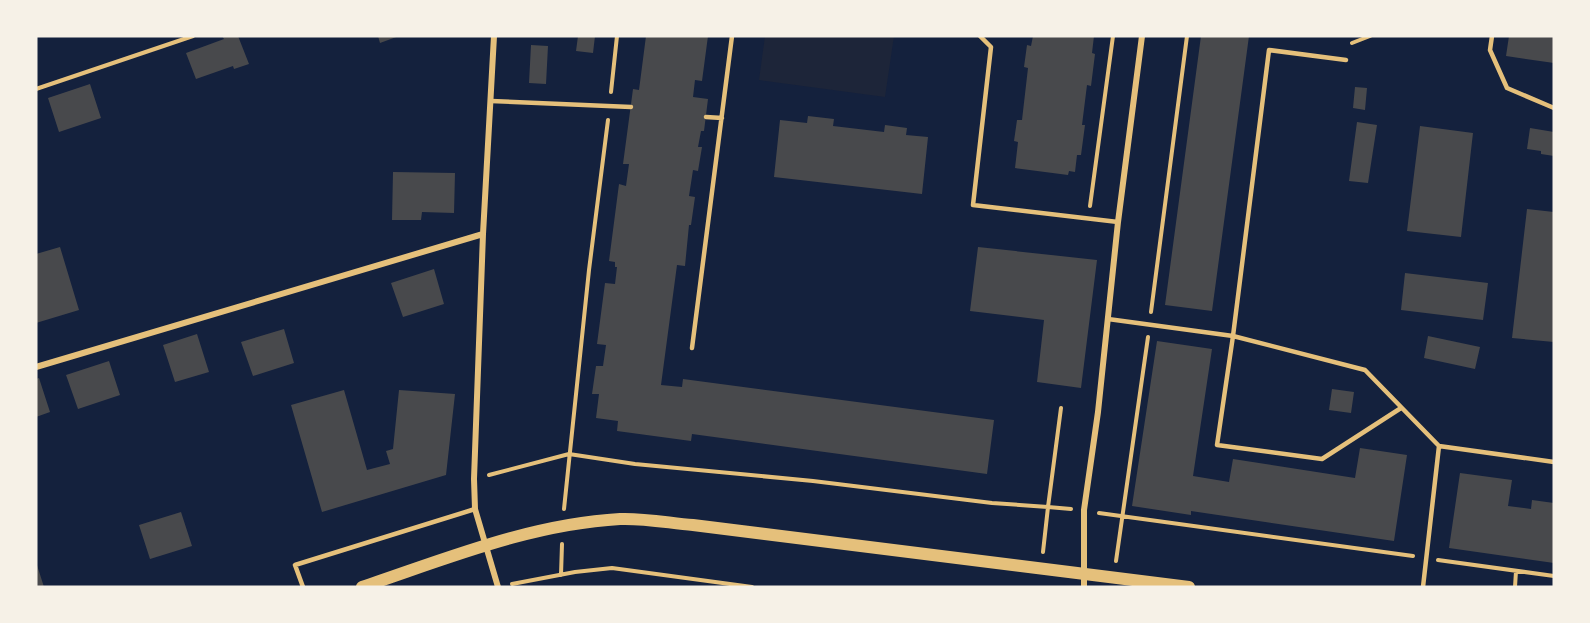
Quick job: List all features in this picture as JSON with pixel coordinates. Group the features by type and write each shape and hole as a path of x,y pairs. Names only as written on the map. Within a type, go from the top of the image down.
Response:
{"main road":[{"path":"362,587 485,546 544,530 622,519 693,525 1189,587"}],"street":[{"path":"494,36 483,234 474,479 475,509 498,587"},
{"path":"1084,587 1084,510 1098,412 1118,222 1142,36"},
{"path":"36,367 483,234"}],"lane":[{"path":"692,348 732,36"},
{"path":"980,36 991,47 973,205 1118,222"},
{"path":"1491,36 1490,50 1507,88 1554,108"},
{"path":"1346,60 1269,50 1217,445 1322,459 1401,408"},
{"path":"491,101 631,107"},
{"path":"706,117 722,118"},
{"path":"1108,319 1233,336 1365,370 1439,446 1554,462"},
{"path":"1423,587 1439,446"},
{"path":"303,587 295,565 475,509"}],"path":[{"path":"36,89 193,36"},
{"path":"569,454 617,36"},
{"path":"1088,219 1113,36"},
{"path":"1352,43 1370,36"},
{"path":"1041,568 1061,408"},
{"path":"474,479 569,454 635,464 813,481 992,503 1084,510 1554,576"},
{"path":"509,585 575,572 612,568 752,587"},
{"path":"1515,587 1516,571"}],"shaded area":[{"path":"765,36 894,36 885,97 759,80"}],"building":[{"path":"222,36 238,36 249,64 234,69 233,66 196,79 186,53 224,39"},
{"path":"378,36 399,36 380,43"},
{"path":"578,36 595,36 593,53 576,51"},
{"path":"646,36 708,36 702,81 695,80 693,97 708,99 704,131 701,131 698,147 702,147 698,171 693,170 689,196 695,197 691,225 689,225 685,266 677,265 661,385 682,387 683,379 994,420 987,474 692,434 691,441 617,431 618,421 596,418 599,394 592,394 596,366 603,366 606,345 597,344 605,283 615,284 617,267 615,267 615,262 609,261 619,184 626,186 629,164 623,164 633,89 639,90"},
{"path":"1033,36 1094,36 1092,53 1095,54 1091,86 1087,85 1081,155 1077,155 1075,172 1069,171 1068,175 1015,168 1018,142 1014,141 1017,120 1022,120 1028,68 1024,67 1027,45 1031,46"},
{"path":"1201,36 1249,36 1212,311 1165,305"},
{"path":"1509,36 1554,36 1554,63 1506,56"},
{"path":"531,45 548,46 546,84 529,83"},
{"path":"90,84 101,118 59,132 48,98"},
{"path":"1355,87 1367,88 1365,110 1353,108"},
{"path":"808,116 834,119 833,126 884,132 885,125 907,128 906,135 928,137 922,194 774,177 780,120 807,123"},
{"path":"1357,122 1377,125 1368,183 1349,181"},
{"path":"1420,126 1473,133 1461,237 1407,231"},
{"path":"1530,128 1554,132 1554,156 1527,149"},
{"path":"393,172 455,173 454,213 422,212 421,220 392,220"},
{"path":"1527,209 1554,212 1554,342 1512,338"},
{"path":"60,247 79,310 36,323 36,254"},
{"path":"978,247 1097,260 1081,388 1037,382 1044,320 970,311"},
{"path":"434,269 444,304 403,317 391,283"},
{"path":"1405,273 1488,283 1483,320 1401,310"},
{"path":"284,329 294,363 253,376 241,342"},
{"path":"197,334 209,372 175,382 163,345"},
{"path":"1428,336 1480,347 1475,369 1424,358"},
{"path":"1157,341 1212,349 1193,476 1229,482 1233,459 1355,478 1360,448 1407,455 1394,541 1191,511 1191,515 1132,506"},
{"path":"109,361 120,395 78,409 66,375"},
{"path":"39,378 50,412 36,417 36,379"},
{"path":"1332,389 1354,392 1351,413 1329,410"},
{"path":"344,390 367,470 390,464 386,451 393,449 399,390 455,394 446,475 322,512 291,405"},
{"path":"1460,473 1512,480 1508,506 1531,509 1532,500 1554,503 1554,563 1449,548"},
{"path":"181,512 192,546 150,559 139,525"},
{"path":"36,562 44,587 36,587"}]}
